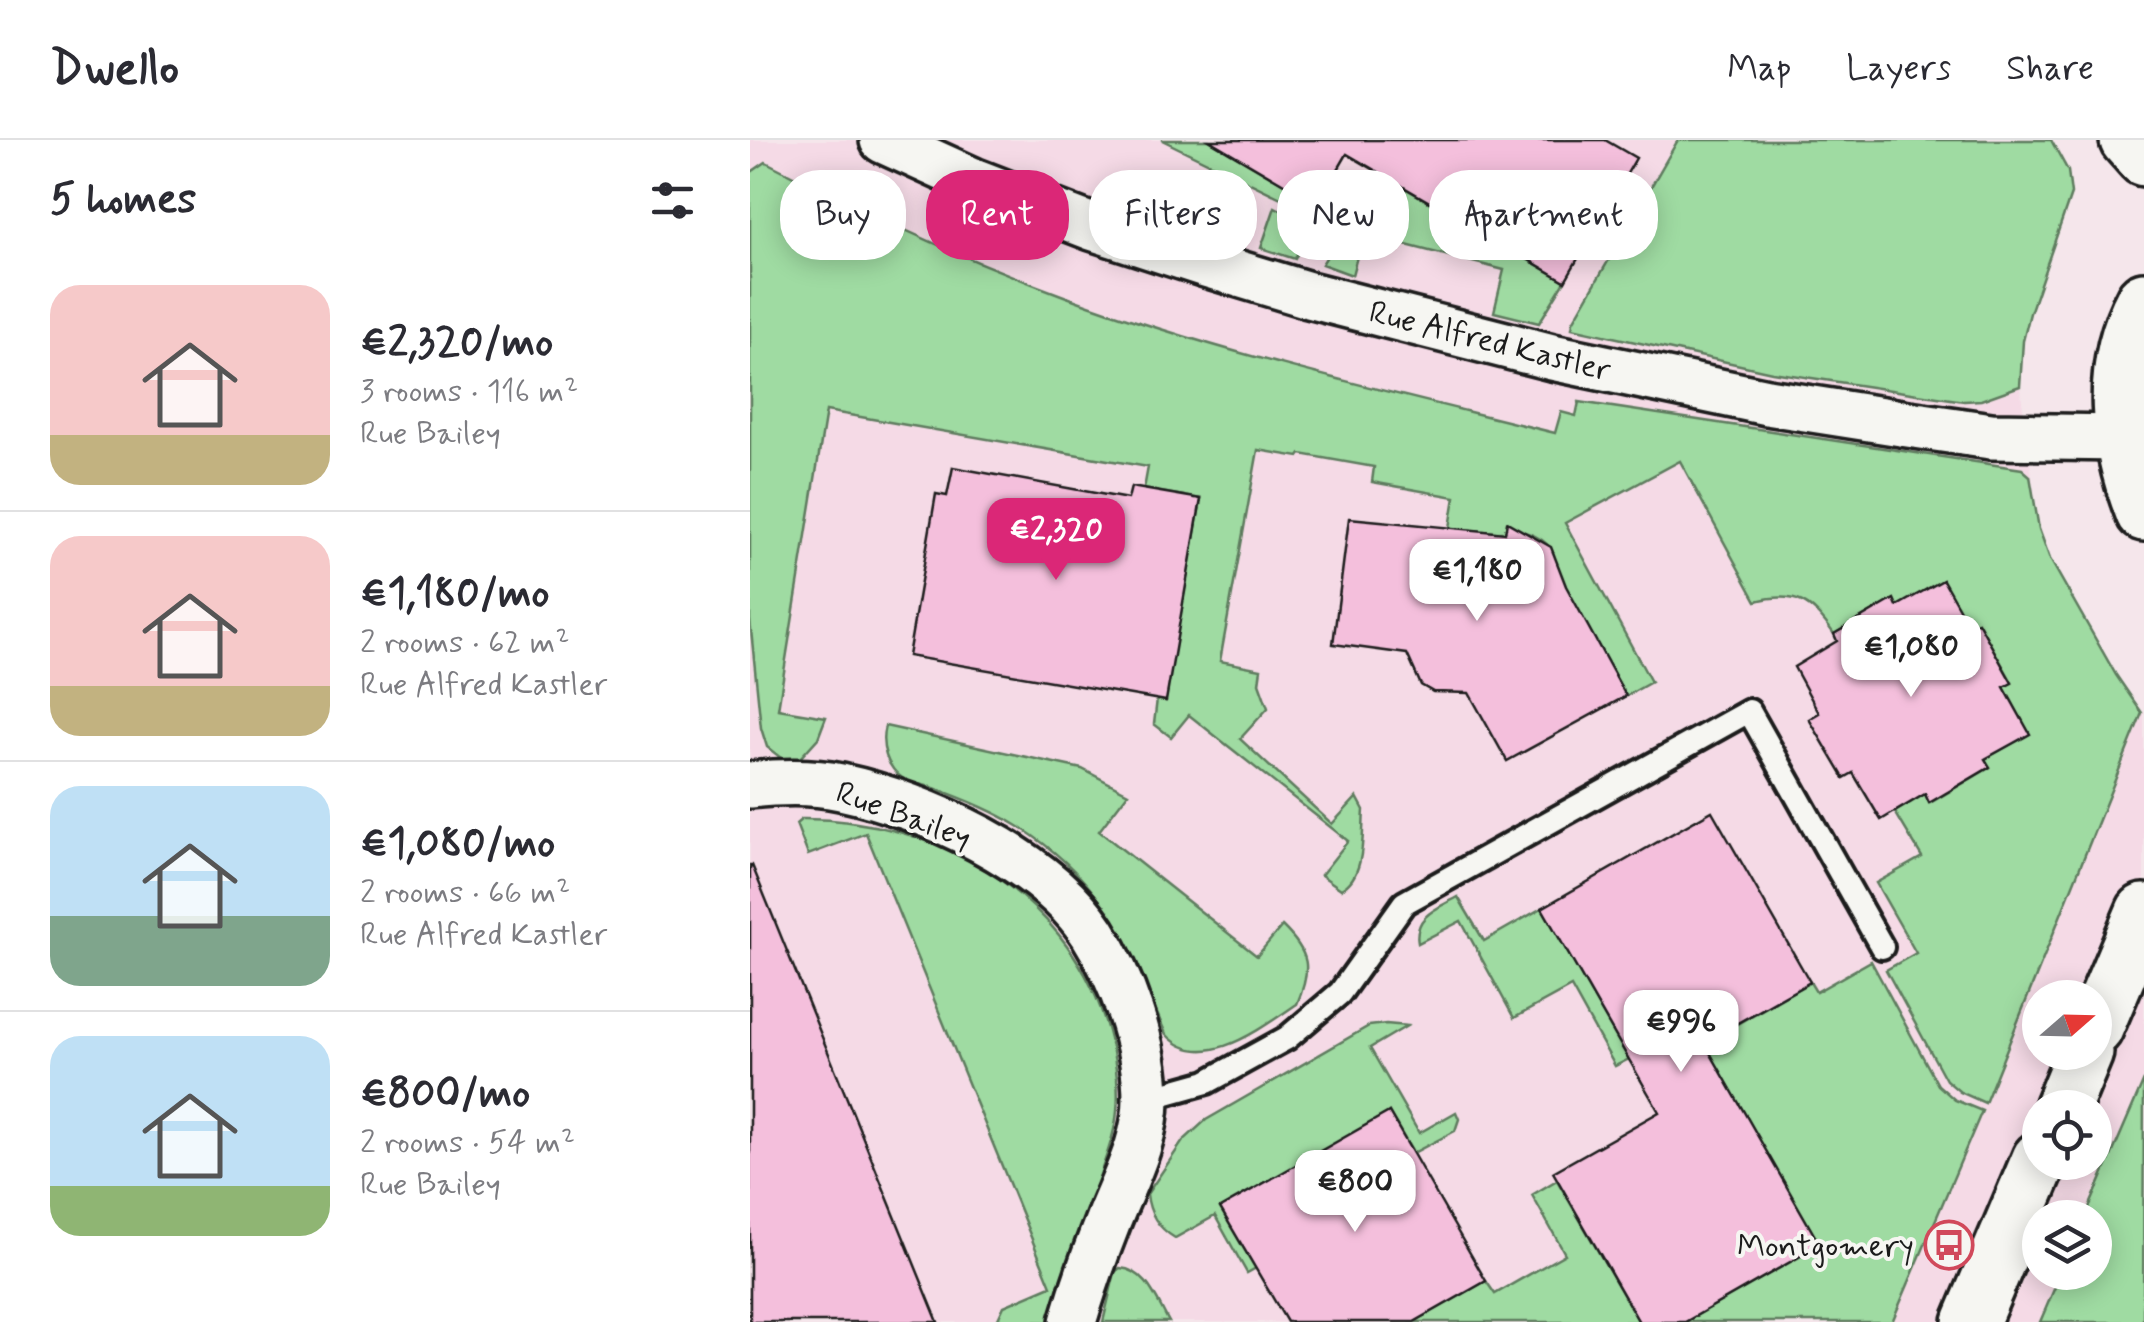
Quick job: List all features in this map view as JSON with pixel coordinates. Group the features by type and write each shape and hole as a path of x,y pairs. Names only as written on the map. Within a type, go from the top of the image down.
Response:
{"street":[{"name":"Rue Alfred Kastler","path":"883,140 1092,228 1309,295 1552,357 1766,402 1991,436 2121,438"},
{"path":"2128,140 2144,158"},
{"path":"2144,300 2122,372 2121,438 2144,513"},
{"name":"Rue Bailey","path":"750,785 840,786 964,831 1055,890 1092,932 1120,988 1138,1040 1146,1099 1140,1143 1073,1322"},
{"path":"2112,988 2144,912"},
{"path":"1971,1322 2031,1180"}],"lane":[{"path":"1146,1099 1207,1082 1288,1038 1340,993 1404,903 1749,712 1882,948"}],"shaded area":[{"path":"750,140 2051,140 2068,171 2071,194 2030,313 2023,341 2020,386 2039,529 2050,559 2116,675 2144,714 2144,1322 750,1322"}],"green space":[{"path":"1162,140 1209,140 1277,180 1277,196 1257,186 1257,170 1224,170"},
{"path":"1678,140 2051,140 2068,171 2071,194 2030,313 2023,341 2020,386 1981,400 1964,401 1772,372 1572,328 1609,260 1658,260 1658,175"},
{"path":"766,162 782,170 780,260 906,260 906,230 926,239 926,260 975,260 1185,337 1555,433 1561,412 1576,416 1579,402 2022,469 2030,476 2039,529 2050,559 2142,713 2035,980 2022,980 2022,1011 1985,1103 1960,1092 1946,1080 1886,970 1916,953 1876,883 1922,857 1895,812 1925,794 1930,803 1989,768 1985,759 2029,734 2004,687 2012,682 1978,622 1969,626 1897,607 1893,600 1834,634 1802,602 1782,597 1756,601 1680,461 1565,523 1651,682 1626,696 1550,559 1554,555 1551,549 1541,539 1513,529 1506,529 1505,533 1450,528 1455,497 1372,482 1374,467 1258,450 1220,661 1261,669 1259,683 1268,708 1240,739 1332,824 1357,797 1364,810 1359,865 1341,889 1321,875 1348,841 1189,715 1171,737 1154,724 1157,699 1165,701 1201,499 1144,489 1148,467 826,411 778,709 826,717 818,738 799,759 786,762 767,747 761,728 750,620 750,173"},
{"path":"1409,190 1429,202 1429,251 1409,246"},
{"path":"1277,208 1277,253 1261,248"},
{"path":"1325,260 1356,260 1352,275 1322,264"},
{"path":"1465,260 1529,260 1565,281 1539,323 1494,312 1504,270"},
{"path":"885,726 1082,769 1128,793 1099,831 1257,956 1282,926 1306,962 1297,1004 1232,1043 1197,1050 1181,1045 1166,1034 1125,943 1093,892 1073,869 1048,847 998,815 905,780 886,756"},
{"path":"802,819 851,822 899,832 945,848 988,871 1026,900 1059,935 1086,975 1111,1043 1117,1111 1107,1153 1049,1322 997,1321 1004,1306 1051,1286 866,833 808,855 796,824"},
{"path":"1458,897 1484,941 1542,908 1629,1059 1615,1066 1571,987 1514,1018 1461,921 1418,943 1423,919"},
{"path":"1871,961 1938,1085 1955,1100 1982,1111 1892,1322 1685,1322 1819,1245 1704,1043 1810,982 1816,992"},
{"path":"1369,1026 1407,1026 1370,1048 1419,1133 1456,1112 1459,1119 1455,1131 1413,1153 1389,1112 1256,1268 1247,1273 1215,1216 1175,1238 1159,1225 1147,1194 1183,1141 1206,1120"},
{"path":"2144,1080 2143,1322 2040,1322 2054,1290 2112,1290 2112,1200 2092,1200 2101,1180 2112,1180 2112,1154"},
{"path":"1557,1180 1639,1322 1414,1322 1486,1281 1495,1294 1565,1254 1532,1195"},
{"path":"1120,1268 1144,1280 1169,1322 1103,1322 1115,1272"}],"building":[{"path":"1209,140 1605,140 1636,158 1629,170 1429,170 1429,202 1409,190 1409,170 1374,170 1347,154 1338,170 1277,170 1277,180"},
{"path":"1529,260 1577,260 1565,281"},
{"path":"953,467 1128,499 1131,487 1201,499 1166,701 908,656 936,494 947,496"},
{"path":"1349,518 1505,533 1507,522 1551,547 1566,586 1626,696 1507,761 1469,693 1433,692 1421,685 1407,654 1333,644"},
{"path":"1943,580 1969,626 1978,622 2012,683 2004,687 2030,734 1985,759 1990,767 1929,803 1925,794 1881,820 1853,773 1844,778 1809,719 1819,713 1794,667 1837,641 1834,634 1894,599 1897,606"},
{"path":"1712,811 1810,982 1704,1042 1820,1245 1685,1322 1639,1322 1553,1172 1659,1112 1542,908"},
{"path":"752,865 938,1322 750,1322"},
{"path":"1389,1112 1486,1281 1414,1322 1287,1322 1220,1208"}],"place":[{"name":"Montgomery","path":"1949,1245"}]}
